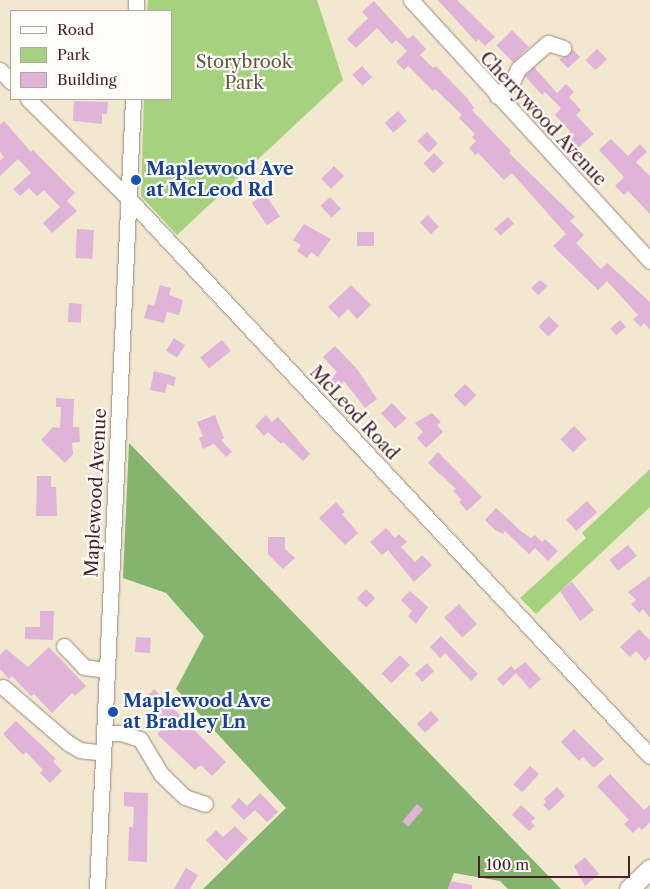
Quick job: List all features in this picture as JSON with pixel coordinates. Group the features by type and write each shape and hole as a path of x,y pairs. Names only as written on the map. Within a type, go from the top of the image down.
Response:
{"main road":[{"path":"629,889 650,869"}],"street":[{"name":"Cherrywood Avenue","path":"410,0 650,262"},
{"path":"497,96 512,82 518,69 548,43 563,48"},
{"path":"0,70 10,81"},
{"name":"McLeod Road","path":"29,100 130,200 650,756"},
{"name":"Maplewood Avenue","path":"97,889 130,200 133,100"},
{"path":"64,646 84,667 106,670"},
{"path":"3,687 68,743 80,750 103,753"},
{"path":"104,733 121,733 140,739 161,774 185,798 205,804"}],"green space":[{"name":"Storybrook Park","path":"148,0 317,0 343,80 177,235 141,196 144,100 172,100 172,10 147,10"},
{"path":"129,443 561,889 508,889 500,881 454,873 448,889 203,889 286,808 176,689 204,636 166,593 123,578"},
{"path":"650,469 650,507 536,614 520,598 586,538 582,533"}],"building":[{"path":"438,0 457,0 495,37 485,46 478,39 476,42"},
{"path":"374,1 408,39 413,35 426,49 420,55 433,68 436,66 467,98 474,108 472,110 511,151 509,153 575,217 570,221 584,235 576,243 601,269 607,263 650,302 650,330 644,323 641,327 633,319 638,315 607,281 598,290 553,246 566,234 512,173 504,180 478,153 475,155 469,148 476,141 472,137 475,134 459,118 462,115 435,89 433,91 408,66 404,70 396,62 407,51 396,40 392,44 377,28 356,48 347,39 368,18 362,12"},
{"path":"512,30 529,47 513,63 496,46"},
{"path":"572,49 580,57 568,68 559,59 569,55"},
{"path":"597,49 607,59 596,70 586,60"},
{"path":"362,66 372,77 362,86 352,75"},
{"path":"534,67 557,93 566,84 574,92 569,97 581,110 576,115 594,134 578,148 566,135 570,131 555,115 561,108 545,92 542,95 525,76"},
{"path":"74,101 108,102 107,114 102,114 102,124 73,121"},
{"path":"398,111 407,121 393,133 385,123"},
{"path":"4,121 31,152 33,150 75,193 67,201 77,211 52,233 43,223 60,207 44,190 37,196 29,188 20,196 13,189 31,173 18,159 0,176 0,161 4,157 0,152 0,125"},
{"path":"427,132 438,144 428,153 417,141"},
{"path":"611,139 628,156 640,144 647,152 636,162 650,176 650,214 628,191 624,195 615,186 624,177 599,150"},
{"path":"434,153 444,163 433,174 423,164"},
{"path":"334,166 344,176 331,189 321,179"},
{"path":"265,194 280,216 267,225 252,203"},
{"path":"330,197 341,209 331,218 320,206"},
{"path":"428,215 439,227 431,234 420,223"},
{"path":"508,217 514,224 500,236 494,229"},
{"path":"304,224 331,239 318,257 311,252 307,258 297,251 301,245 293,240"},
{"path":"77,229 94,230 92,259 75,258"},
{"path":"357,232 374,232 374,246 357,246"},
{"path":"540,280 548,286 538,295 531,288"},
{"path":"160,285 171,288 169,295 183,300 179,315 167,312 164,323 144,318 148,304 154,306"},
{"path":"351,285 371,305 357,319 348,309 339,318 328,307"},
{"path":"69,303 82,304 81,323 68,322"},
{"path":"549,316 559,326 548,337 538,327"},
{"path":"620,320 626,327 616,335 610,329"},
{"path":"174,338 185,345 177,358 166,351"},
{"path":"222,340 231,351 209,369 200,358"},
{"path":"335,346 357,369 377,399 365,408 344,381 338,387 330,379 337,372 323,357"},
{"path":"154,371 176,377 174,386 167,384 165,393 150,390"},
{"path":"465,384 476,395 465,407 454,395"},
{"path":"56,398 74,399 73,427 79,427 80,442 72,443 73,454 65,463 41,440 53,427 60,428 61,407 56,407"},
{"path":"392,403 406,418 395,429 381,413"},
{"path":"432,413 441,422 437,425 443,432 426,448 417,438 423,432 415,423"},
{"path":"215,415 224,438 221,440 232,452 226,457 214,444 203,449 199,438 203,436 197,422"},
{"path":"266,415 272,422 278,417 310,454 303,461 283,442 281,444 268,432 264,436 255,426"},
{"path":"574,426 587,439 573,452 561,439"},
{"path":"438,452 482,497 467,511 459,502 462,500 453,491 456,489 428,463"},
{"path":"37,476 51,476 51,487 56,487 57,516 36,516"},
{"path":"587,501 597,512 576,531 566,520"},
{"path":"336,502 345,512 342,514 358,533 345,545 319,518"},
{"path":"496,508 522,532 531,538 535,535 542,542 545,539 558,551 548,561 535,548 529,554 505,531 503,534 495,530 485,520"},
{"path":"386,528 395,538 399,534 407,542 401,547 415,562 422,555 432,565 414,582 388,550 382,555 370,542"},
{"path":"268,537 285,537 285,549 295,558 283,569 268,554"},
{"path":"628,545 637,556 618,571 609,560"},
{"path":"650,576 650,618 643,609 639,613 631,604 636,600 628,592"},
{"path":"572,582 594,610 580,621 560,591"},
{"path":"366,589 375,598 366,607 357,598"},
{"path":"410,591 428,607 416,624 408,616 412,611 401,600"},
{"path":"459,604 477,624 462,637 444,617"},
{"path":"40,611 54,611 53,640 25,639 25,627 40,627"},
{"path":"639,629 650,640 650,656 645,661 636,651 630,657 620,647"},
{"path":"441,636 478,674 471,681 445,653 440,658 430,647"},
{"path":"136,637 151,638 150,653 135,652"},
{"path":"49,647 86,686 75,696 72,693 52,713 34,694 31,696 12,676 9,679 0,669 0,655 6,649 28,667"},
{"path":"400,655 410,665 392,683 382,673"},
{"path":"525,662 541,679 530,689 516,673 503,686 497,679 511,666 515,670"},
{"path":"427,663 434,671 422,682 415,673"},
{"path":"154,689 226,762 212,776 201,765 195,770 157,734 166,725 144,699"},
{"path":"431,711 439,720 425,733 417,724"},
{"path":"16,721 56,759 53,761 62,771 50,783 40,773 43,770 26,752 23,755 3,734"},
{"path":"574,729 604,759 594,768 583,757 579,761 561,742"},
{"path":"530,766 539,774 522,793 513,785"},
{"path":"610,774 644,810 650,805 650,822 642,830 639,827 633,833 624,824 629,820 597,786"},
{"path":"557,787 565,796 549,811 543,805 546,802 544,799"},
{"path":"124,792 148,793 147,862 128,861 129,827 133,827 134,807 124,806"},
{"path":"260,793 278,812 267,822 255,810 244,820 231,807 239,798 247,806"},
{"path":"417,804 423,809 408,827 402,822"},
{"path":"521,805 535,818 531,822 535,826 529,831 512,815"},
{"path":"235,826 248,839 226,861 206,840 216,830 223,837"},
{"path":"585,857 599,874 585,886 574,866"},
{"path":"186,868 198,875 190,889 174,889"},
{"path":"450,881 472,885 472,889 448,889"}],"place":[{"name":"Maplewood Ave at McLeod Rd","path":"136,180"},
{"name":"Maplewood Ave at Bradley Ln","path":"113,712"}]}
